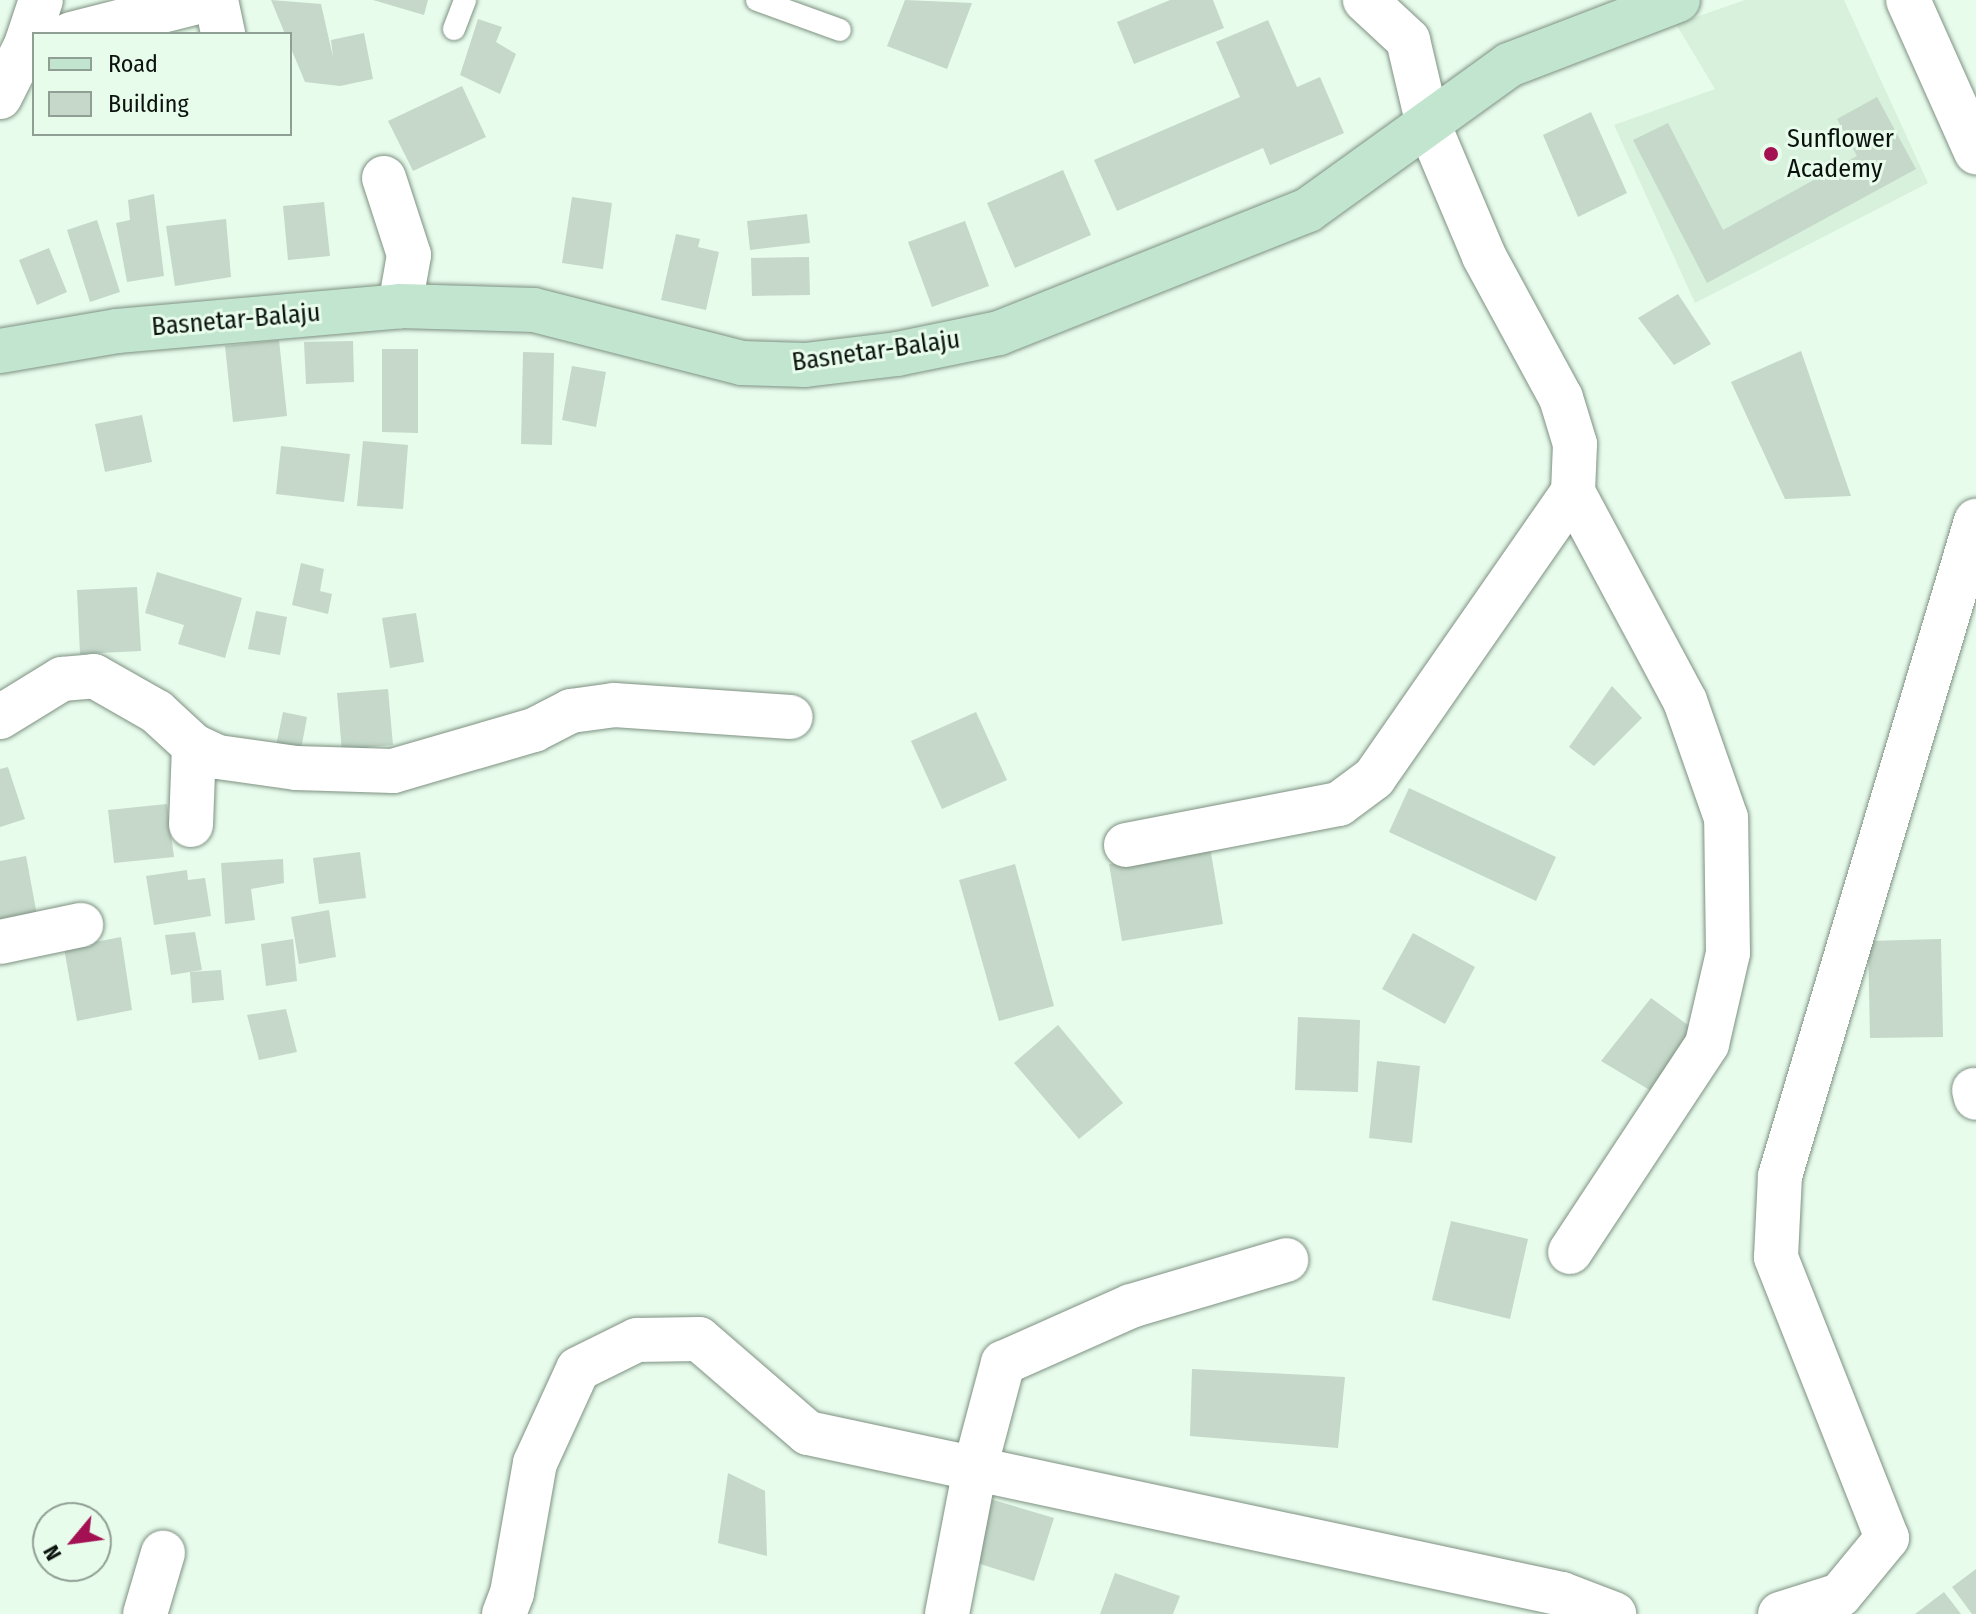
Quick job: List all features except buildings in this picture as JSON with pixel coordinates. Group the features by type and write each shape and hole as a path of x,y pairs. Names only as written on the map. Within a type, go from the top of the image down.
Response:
{"street":[{"path":"33,32 41,0"},
{"path":"79,32 205,0"},
{"path":"216,0 223,32"},
{"path":"1365,0 1408,40 1427,121 1484,256 1561,398 1575,444 1573,492 1685,701 1726,818 1728,953 1707,1044 1570,1252"},
{"name":"Basnetar-Balaju","path":"0,351 117,331 400,306 534,310 742,363 805,365 897,354 999,333 1308,210 1427,121 1509,65 1678,0"},
{"path":"1908,0 1974,139"},
{"path":"0,97 30,44"},
{"path":"384,178 409,255 400,306"},
{"path":"1126,845 1339,804 1374,778 1573,492"},
{"path":"1780,1614 1840,1595 1887,1538 1776,1257 1780,1176 1976,521"},
{"path":"0,717 62,679 94,676 157,712 194,746 218,757 296,768 393,771 534,730 571,711 614,705 791,717"},
{"path":"191,825 194,746"},
{"path":"0,942 81,925"},
{"path":"947,1614 975,1468 1003,1363 1131,1306 1286,1260"},
{"path":"504,1614 512,1593 535,1463 578,1369 637,1340 699,1339 808,1433 975,1468 1614,1614"},
{"path":"145,1614 163,1553"}],"lane":[{"path":"454,29 465,0"},
{"path":"757,0 840,30"}],"shaded area":[{"name":"Sunflower Academy","path":"1745,0 1844,0 1928,183 1695,303 1614,125 1715,89 1676,24"}],"place":[{"name":"Sunflower Academy","path":"1771,154"}]}
